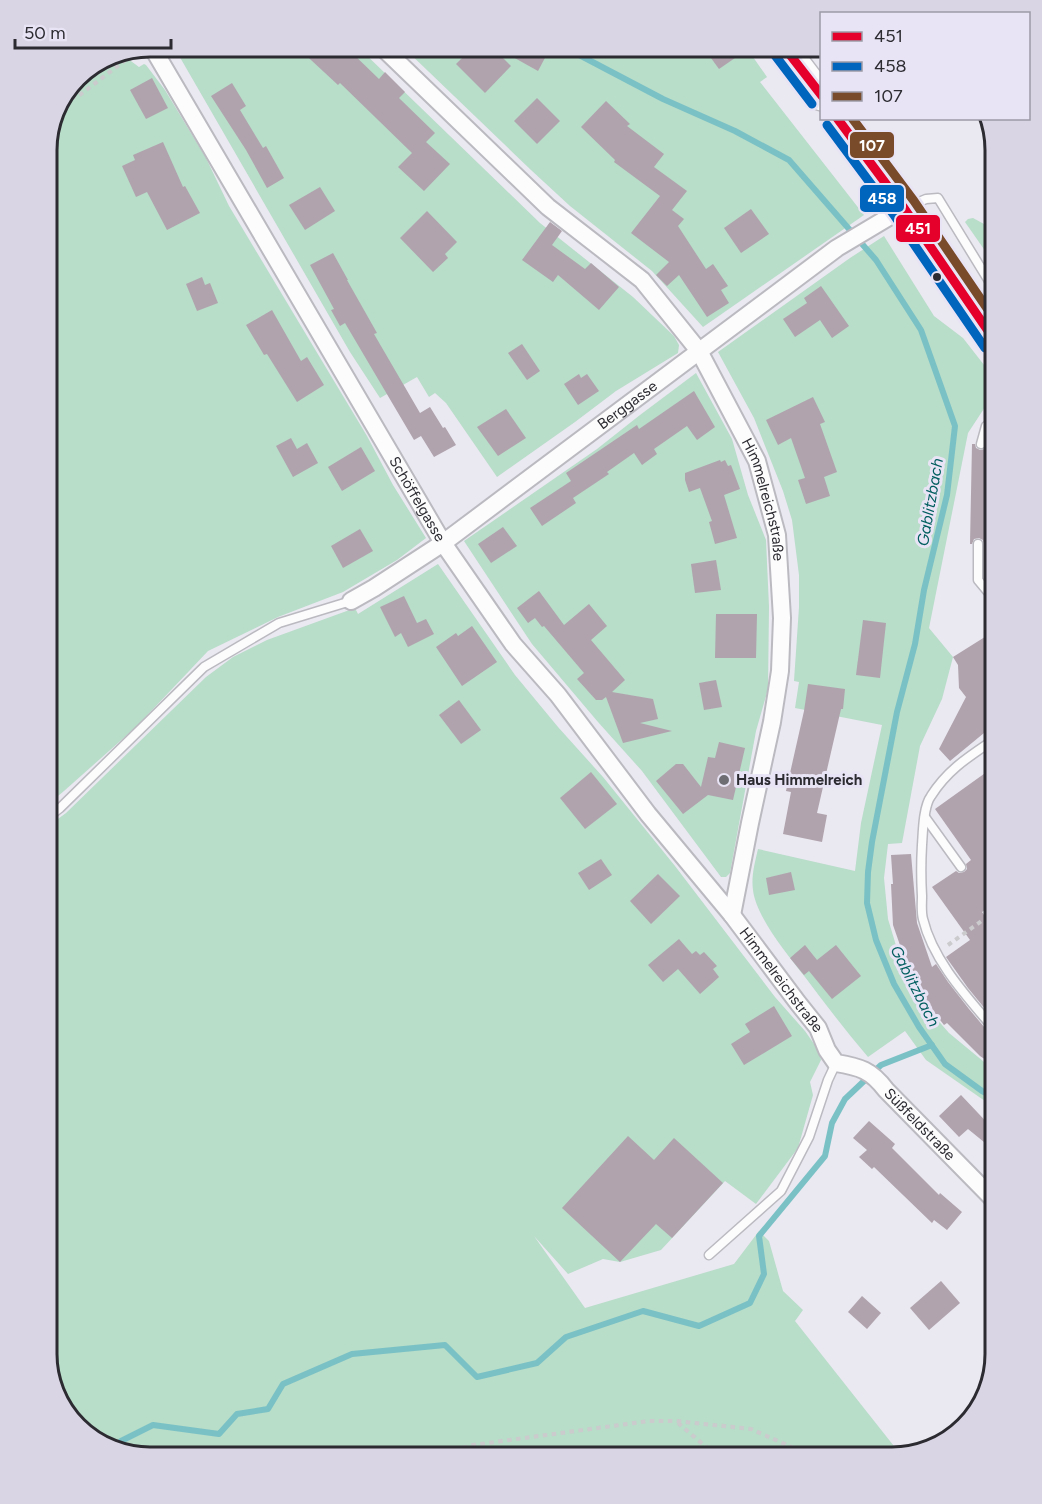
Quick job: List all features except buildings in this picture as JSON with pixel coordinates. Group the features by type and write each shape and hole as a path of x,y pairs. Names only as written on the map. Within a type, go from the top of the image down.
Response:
{"main road":[{"path":"791,57 820,95"},
{"path":"838,120 985,325"}],"street":[{"name":"Schöffelgasse","path":"159,57 443,543 513,644 558,694 648,814 732,915"},
{"name":"Himmelreichstraße","path":"393,57 548,207 642,280 699,351 757,461 777,535 782,618 780,671 772,722 732,915 818,1028 827,1050 836,1063"},
{"name":"Berggasse","path":"351,601 443,543 837,248 903,208"},
{"name":"Süßfeldstraße","path":"836,1063 858,1067 872,1075 985,1190"}],"lane":[{"path":"903,208 926,199 938,198 985,273"},
{"path":"981,444 985,430"},
{"path":"978,544 978,580 985,588"},
{"path":"57,810 204,667 279,623 351,601"},
{"path":"985,746 946,774 929,798 922,851 922,916 926,930 937,953 966,996 985,1018"},
{"path":"925,817 961,867"},
{"path":"709,1255 781,1191 809,1137 836,1063"}],"path":[{"path":"74,97 124,61"},
{"path":"937,953 985,917"},
{"path":"466,1447 649,1421 751,1429 792,1447"},
{"path":"676,1422 706,1447"}],"green space":[{"path":"180,57 368,57 540,223 633,297 674,336 679,345 678,353 616,391 497,477 446,403 435,393 429,397 417,377 380,398 350,352"},
{"path":"413,57 753,57 767,77 760,82 864,215 703,327 652,271 570,206"},
{"path":"129,60 139,67 146,65 165,90 206,158 229,206 426,538 397,560 343,592 278,617 208,651 136,727 57,797 57,144 60,126 76,93 103,69"},
{"path":"973,218 985,225 985,251 965,222"},
{"path":"884,236 934,316 963,338 985,366 985,407 968,433 929,628 953,657 942,699 920,746 902,843 888,844 884,878 888,919 901,962 915,994 949,1033 985,1063 985,1101 926,1060 905,1031 868,1057 766,924 755,901 753,890 753,875 758,849 855,871 861,823 882,725 795,708 799,682 794,681 799,575 792,520 754,418 718,352"},
{"path":"696,373 732,439 748,495 766,540 769,607 768,689 756,731 730,873 726,877 721,877 642,771 532,644 464,541 597,449"},
{"path":"438,564 515,675 603,777 675,866 819,1051 821,1060 810,1082 813,1095 798,1148 756,1204 725,1181 661,1250 620,1262 603,1259 568,1274 534,1236 585,1308 734,1264 759,1231 769,1241 783,1291 803,1310 795,1321 895,1447 144,1447 120,1442 98,1431 80,1415 69,1401 60,1378 57,1354 57,820 206,677 233,657 267,640 355,608 358,614"}],"waterway":[{"name":"Gablitzbach","path":"583,57 789,160 876,260 921,330 955,426 947,495 924,590 915,644 897,712 872,842 867,903 876,940 894,984 919,1027 945,1064 985,1093"},
{"path":"121,1442 153,1425 219,1434 237,1414 268,1409 283,1384 352,1354 445,1345 477,1377 537,1363 566,1337 643,1311 699,1326 750,1303 764,1274 759,1236 825,1156 832,1123 845,1099 881,1065 932,1045"}],"transit line":[{"name":"458","path":"776,57 812,104"},
{"name":"451","path":"792,57 820,93"},
{"name":"451","path":"838,120 904,208 985,326"},
{"name":"107","path":"853,120 914,201 985,305"},
{"name":"458","path":"827,125 894,215 985,348"}],"place":[{"name":"Haus Himmelreich","path":"724,780"}]}
